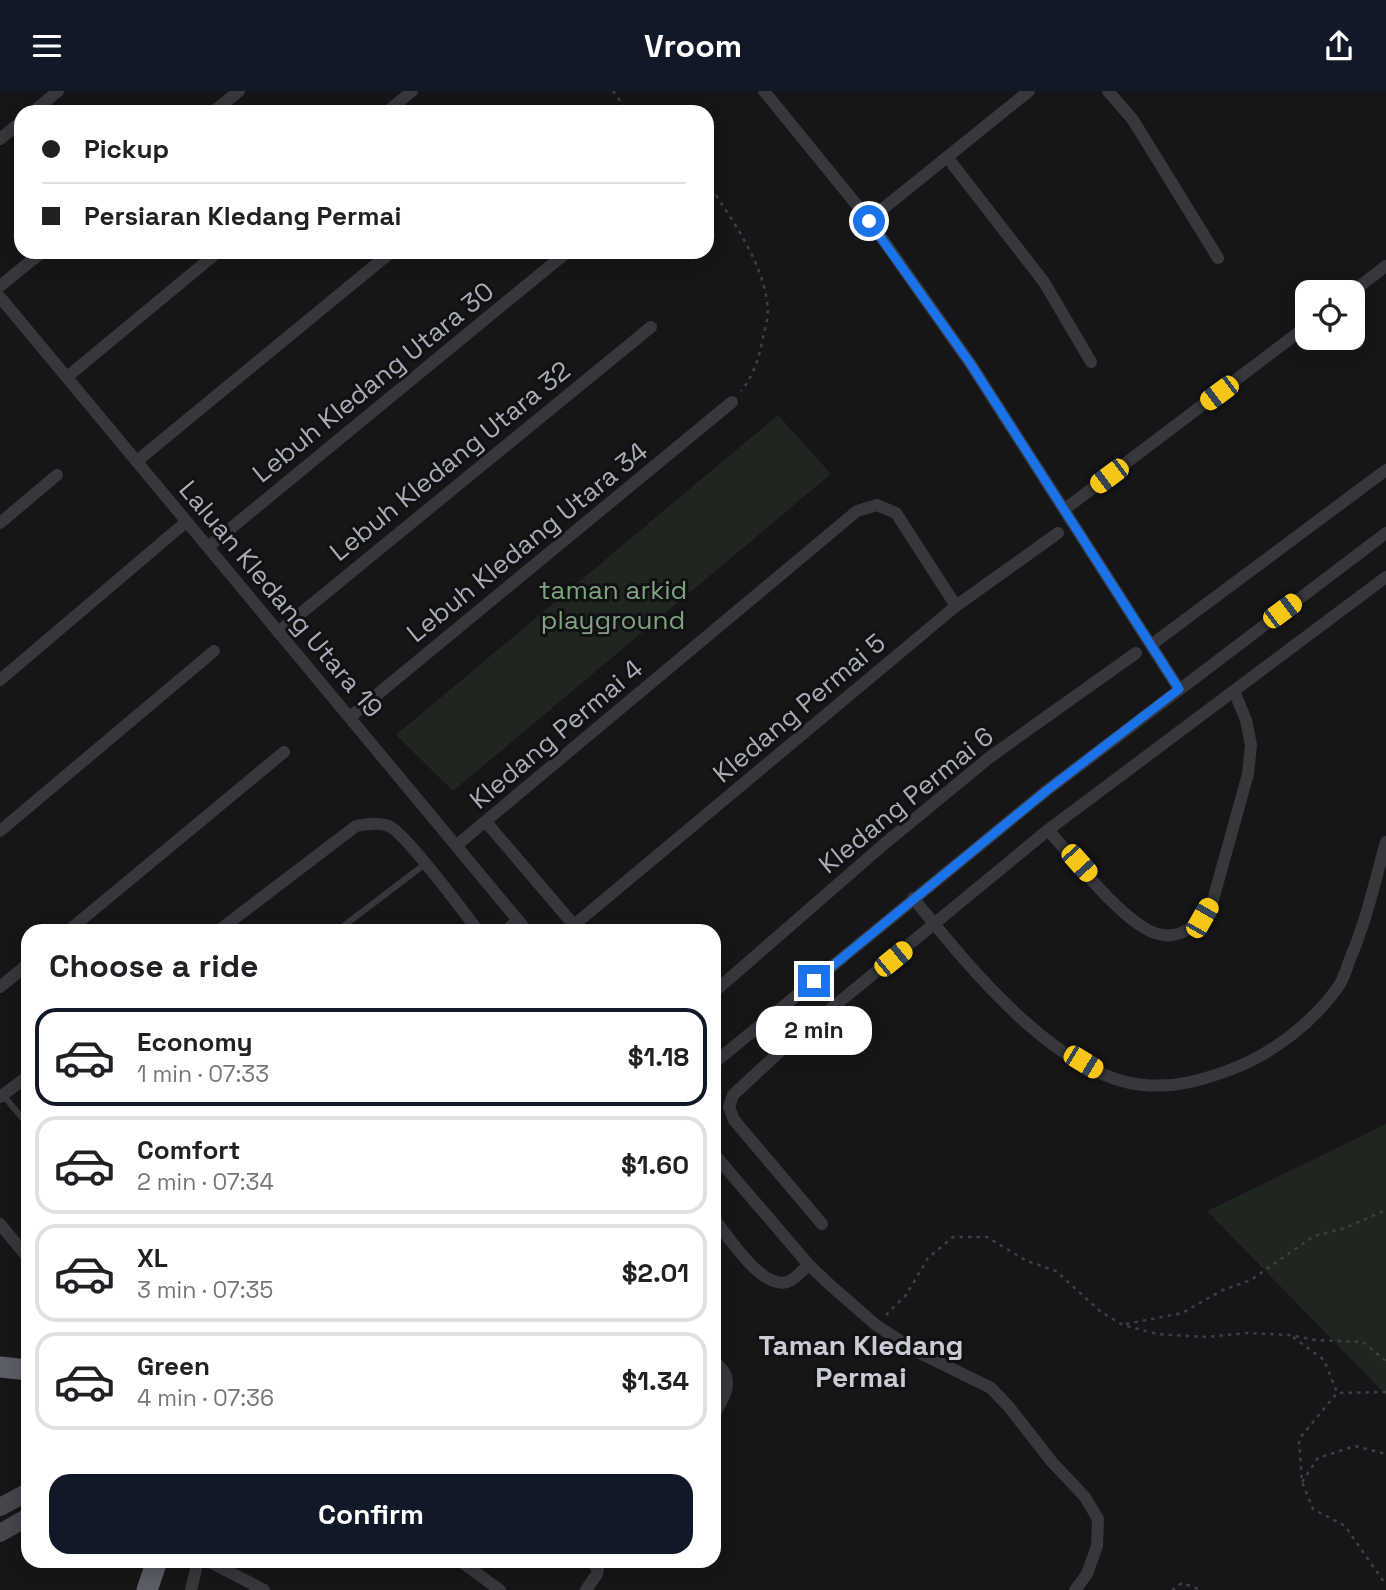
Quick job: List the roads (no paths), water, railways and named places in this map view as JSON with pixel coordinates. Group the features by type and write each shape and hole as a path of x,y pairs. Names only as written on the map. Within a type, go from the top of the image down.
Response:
{"highway":[{"path":"0,1367 21,1369"},
{"path":"147,1590 155,1568"}],"main road":[{"path":"0,1507 21,1496"},
{"path":"0,1533 21,1521"}],"street":[{"path":"41,105 58,91"},
{"path":"222,105 239,91"},
{"path":"395,105 412,91"},
{"path":"764,91 869,221 970,363 1179,689"},
{"path":"869,221 1029,91"},
{"path":"1108,91 1133,120 1218,258"},
{"path":"0,139 14,128"},
{"path":"947,157 1044,282 1091,362"},
{"path":"0,286 33,259"},
{"path":"67,377 210,259"},
{"path":"137,461 382,259"},
{"name":"Lebuh Kledang Utara 30","path":"208,547 558,259"},
{"path":"1365,282 1386,266"},
{"name":"Laluan Kledang Utara 19","path":"0,297 521,924"},
{"name":"Lebuh Kledang Utara 32","path":"278,632 651,327"},
{"path":"1065,509 1295,335"},
{"name":"Lebuh Kledang Utara 34","path":"350,717 732,402"},
{"path":"1150,645 1386,470"},
{"path":"0,523 57,475"},
{"name":"Kledang Permai 4","path":"457,845 857,511 877,505 896,513 956,606"},
{"path":"0,680 186,522"},
{"name":"Kledang Permai 5","path":"582,924 956,606 1058,533"},
{"path":"721,1057 1046,791 1386,533"},
{"path":"822,1224 734,1120 729,1107 733,1095 787,1045 1048,830 1386,577"},
{"path":"0,831 214,651"},
{"name":"Kledang Permai 6","path":"721,986 883,845 990,757 1136,653"},
{"path":"1048,830 1108,897 1137,924 1158,935 1177,934 1191,929 1202,918 1213,900 1248,774 1251,745 1246,720 1234,691"},
{"path":"76,924 284,752"},
{"path":"486,822 574,924"},
{"path":"227,924 356,826 374,823 391,827 425,864 472,924"},
{"path":"913,898 992,989 1028,1025 1073,1057 1101,1073 1143,1085 1195,1083 1243,1065 1283,1042 1321,1006 1341,982 1356,944 1386,842"},
{"path":"513,924 518,920"},
{"path":"0,987 21,970"},
{"path":"1,1096 21,1081"},
{"path":"721,1162 809,1265 876,1325 914,1350 991,1388 1052,1462 1085,1497 1098,1519 1097,1546 1087,1574 1076,1590"},
{"path":"0,1224 21,1250"},
{"path":"721,1228 760,1275 775,1283 789,1282 809,1265"},
{"path":"721,1370 728,1380 726,1397 721,1404"},
{"path":"191,1590 196,1568"},
{"path":"222,1568 264,1590"},
{"path":"470,1568 500,1590"},
{"path":"586,1590 597,1574 597,1568"}],"lane":[{"path":"346,924 425,864"},
{"path":"1,1096 21,1117"}],"district":[{"name":"Taman Kledang Permai","path":"861,1361"}],"park label":[{"name":"taman arkid playground","path":"613,604"}]}
